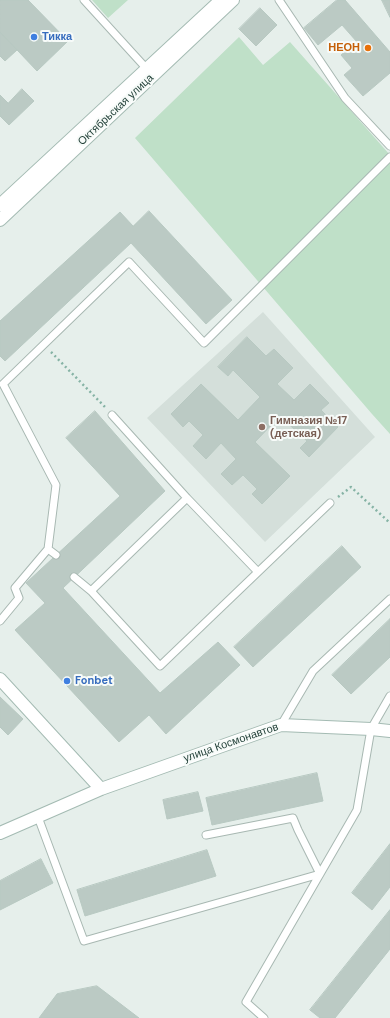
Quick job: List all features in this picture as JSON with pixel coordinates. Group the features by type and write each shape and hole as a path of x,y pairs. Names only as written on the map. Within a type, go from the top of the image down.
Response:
{"main road":[{"name":"Октябрьская улица","path":"0,220 233,0"},
{"path":"0,205 216,1"},
{"path":"0,679 101,789"},
{"name":"улица Космонавтов","path":"0,833 101,789 281,725 390,731"}],"lane":[{"path":"84,0 146,68"},
{"path":"279,0 345,98 390,146"},
{"path":"0,621 19,598 15,588 48,549 56,485 3,384 129,262 204,343 390,157"},
{"path":"112,415 187,498 258,572"},
{"path":"91,591 187,498"},
{"path":"74,577 91,591 160,666 330,503"},
{"path":"48,549 56,555"},
{"path":"281,725 313,671 390,599"},
{"path":"264,1018 246,1002 357,810 371,729 390,696"},
{"path":"38,817 84,941 320,874"},
{"path":"206,836 293,818 320,874"}],"path":[{"path":"44,344 112,415"},
{"path":"330,503 351,487 390,523"}],"shaded area":[{"name":"Гимназия №17 (детская)","path":"263,312 375,437 265,542 147,418"}],"green space":[{"path":"92,0 128,0 108,18"},
{"path":"239,37 263,65 290,42 390,155 390,434 135,138"}],"building":[{"name":"Тикка","path":"0,0 28,0 68,41 37,71 0,32"},
{"name":"НЕОН","path":"337,0 345,0 390,52 390,73 363,96 344,75 352,68 341,55 357,42 342,25 318,45 304,28"},
{"path":"382,0 390,0 390,17"},
{"path":"260,8 277,25 256,46 239,29"},
{"path":"0,32 17,50 5,61 0,56"},
{"path":"22,89 34,101 9,125 0,116 0,95 8,103"},
{"path":"149,211 232,300 206,324 131,243 5,361 0,356 0,321 120,212 133,226"},
{"path":"247,337 266,356 274,349 293,368 277,384 294,400 310,384 329,403 321,410 338,427 309,457 300,448 307,441 280,416 255,442 290,476 262,504 252,494 257,489 243,475 232,485 221,474 236,459 221,443 206,459 193,446 203,435 189,421 183,427 171,414 201,384 238,420 260,397 233,370 228,376 218,367"},
{"path":"95,411 165,491 63,588 160,693 218,642 240,665 166,734 149,715 119,742 15,630 45,603 26,583 120,496 66,438"},
{"path":"342,546 361,567 253,667 234,647"},
{"path":"390,619 390,657 351,694 332,675"},
{"path":"0,697 23,719 8,735 0,727"},
{"path":"317,773 323,801 212,825 206,798"},
{"path":"198,792 203,811 167,819 163,800"},
{"path":"390,844 390,887 372,910 352,893"},
{"path":"207,850 216,876 85,916 77,890"},
{"path":"41,859 53,883 0,910 0,881"},
{"path":"390,910 390,949 335,1018 320,1018 310,1010"},
{"path":"97,986 139,1018 39,1018 57,994"}],"place":[{"name":"Тикка","path":"34,37"},
{"name":"НЕОН","path":"368,48"},
{"name":"Гимназия №17 (детская)","path":"262,427"},
{"name":"Fonbet","path":"67,681"}]}
